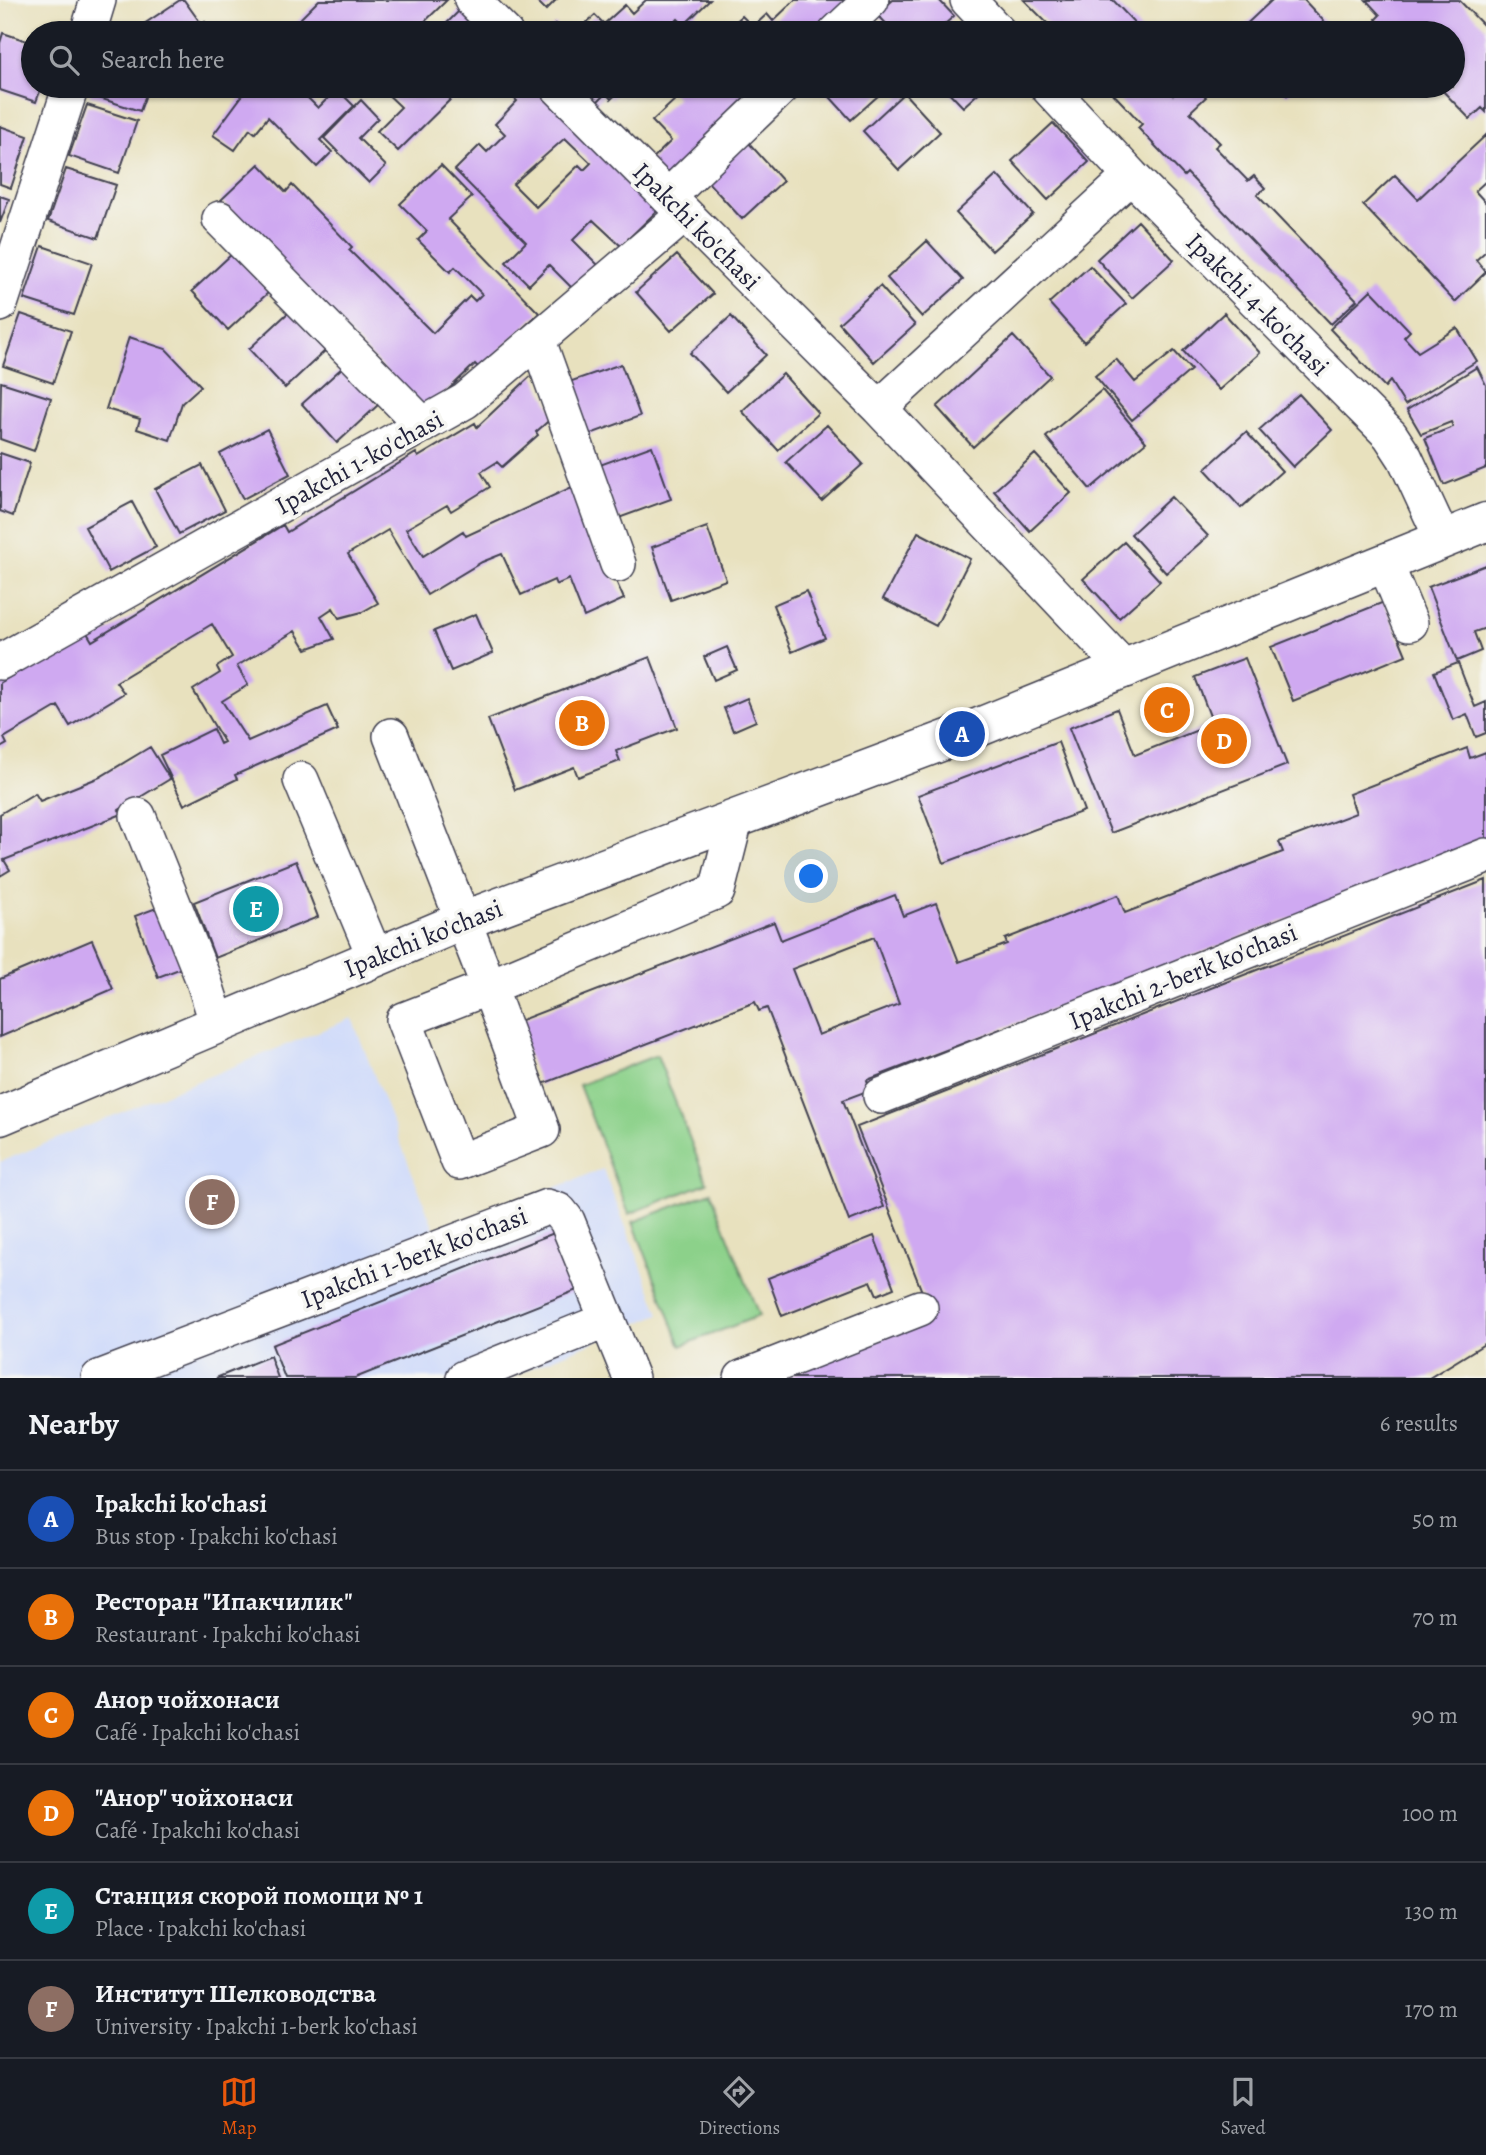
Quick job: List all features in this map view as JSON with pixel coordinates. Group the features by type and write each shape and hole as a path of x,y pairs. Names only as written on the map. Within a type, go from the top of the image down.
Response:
{"main road":[{"name":"Ipakchi ko'chasi","path":"0,1116 217,1022 462,921 1126,670 1486,522"}],"street":[{"path":"92,21 98,0"},
{"path":"472,0 493,21"},
{"path":"849,21 871,0"},
{"path":"968,0 988,21"},
{"path":"0,304 67,98"},
{"name":"Ipakchi ko'chasi","path":"569,98 879,408 1126,670"},
{"name":"Ipakchi 1-ko'chasi","path":"0,662 423,425 487,385 538,341 677,206 772,98"},
{"name":"Ipakchi 4-ko'chasi","path":"1058,98 1131,176 1390,435 1405,458 1443,540"},
{"path":"879,408 1131,176"},
{"path":"220,219 423,425"},
{"path":"538,341 618,564"},
{"path":"1385,563 1410,623"},
{"path":"391,736 488,987 542,1130 459,1162 404,1020 488,987 717,891 735,820"},
{"path":"301,780 375,957"},
{"path":"138,816 204,981 217,1022"},
{"name":"Ipakchi 2-berk ko'chasi","path":"881,1096 1486,856"},
{"name":"Ipakchi 1-berk ko'chasi","path":"99,1378 547,1208 559,1211 568,1221 631,1378"},
{"path":"742,1378 920,1308"},
{"path":"464,1378 607,1320"}],"shaded area":[{"path":"352,1018 436,1234 603,1169 660,1314 507,1378 0,1378 0,1162"}],"green space":[{"path":"657,1055 707,1183 629,1214 579,1085"},
{"path":"711,1192 759,1316 681,1346 633,1222"}],"building":[{"path":"184,0 199,21 148,21"},
{"path":"319,0 447,0 425,21 298,21"},
{"path":"536,0 556,0 546,10"},
{"path":"646,0 710,0 688,21 607,21 625,5 632,13"},
{"path":"795,0 853,0 831,21 773,21"},
{"path":"893,0 939,0 954,16 948,21 884,21 877,14"},
{"path":"1024,0 1113,0 1133,21 1045,21"},
{"path":"1272,0 1304,0 1324,21 1250,21"},
{"path":"1366,0 1459,0 1486,28 1486,112 1482,108 1470,119 1450,98 1465,98 1465,21 1378,21 1376,19 1380,15"},
{"path":"463,7 477,21 449,21"},
{"path":"767,14 773,21 759,21"},
{"path":"595,15 601,21 588,21"},
{"path":"3,33 21,39 21,97 0,90 0,43"},
{"path":"99,98 145,98 140,111"},
{"path":"240,98 308,98 318,108 328,98 346,98 354,106 320,140 332,152 317,167 268,117 255,133 250,129 235,150 213,135"},
{"path":"392,98 452,98 398,151 377,131 401,107"},
{"path":"514,98 552,98 661,207 621,246 593,220 573,240 598,265 574,290 549,265 529,285 506,262 526,242 455,170 480,145 487,152 505,134 495,124 517,101","holes":["565,138 591,163 584,170 579,165 536,207 513,184"]},
{"path":"585,98 601,98 593,106"},
{"path":"677,98 755,98 669,187 647,164 671,141 652,121"},
{"path":"831,98 876,98 851,120"},
{"path":"899,98 909,98 940,132 899,170 863,131"},
{"path":"954,98 973,98 963,107"},
{"path":"1117,98 1205,98 1190,112 1220,143 1215,147 1248,181 1254,176 1265,188 1257,195 1357,300 1331,324 1187,173 1184,176 1138,128 1142,124"},
{"path":"361,100 378,118 358,138 386,166 369,183 324,138"},
{"path":"87,105 137,121 119,173 69,156"},
{"path":"1053,123 1089,162 1048,200 1012,161"},
{"path":"0,126 28,136 11,188 0,184"},
{"path":"1486,135 1486,181 1475,191 1486,203 1486,251 1476,260 1486,272 1455,302 1363,205 1395,175 1418,199"},
{"path":"748,142 783,181 742,219 706,180"},
{"path":"259,164 286,192 292,185 352,247 349,250 433,333 470,296 475,301 482,294 455,267 450,272 418,240 427,231 400,204 441,165 472,197 448,219 539,313 480,369 475,364 425,412 221,200"},
{"path":"66,169 116,185 98,238 48,221"},
{"path":"997,175 1033,214 992,251 956,213"},
{"path":"0,196 9,199 0,223"},
{"path":"1138,221 1174,260 1132,298 1097,259"},
{"path":"927,241 963,280 922,317 887,278"},
{"path":"42,246 92,263 74,315 24,299"},
{"path":"233,253 269,292 228,330 192,291"},
{"path":"677,255 713,294 671,331 636,292"},
{"path":"1090,266 1126,304 1084,342 1049,303"},
{"path":"880,286 915,325 874,362 839,323"},
{"path":"1371,290 1410,331 1404,337 1418,352 1457,328 1477,361 1405,405 1390,381 1385,387 1330,329"},
{"path":"290,311 326,350 285,388 249,349"},
{"path":"1224,313 1260,353 1219,390 1183,351"},
{"path":"21,314 71,331 53,383 3,366"},
{"path":"731,316 766,355 726,392 690,353"},
{"path":"1013,336 1050,376 973,447 937,407"},
{"path":"129,337 166,349 201,386 182,403 170,440 137,429 140,419 106,409"},
{"path":"1174,351 1191,370 1132,420 1095,376 1116,359 1135,382"},
{"path":"621,364 640,416 585,436 566,383"},
{"path":"343,367 378,405 337,443 302,404"},
{"path":"1477,367 1486,385 1486,468 1444,485 1425,438 1453,427 1451,422 1421,434 1407,410"},
{"path":"533,374 555,415 536,432 538,435 502,467 497,462 481,472 490,487 451,511 447,505 406,529 423,556 463,531 466,536 574,486 624,599 584,617 569,579 556,585 554,580 521,595 502,554 482,562 427,595 388,530 348,554 378,603 362,612 339,618 333,608 321,616 334,639 306,649 295,631 237,666 248,685 222,701 248,741 327,706 338,730 235,775 237,779 184,805 160,755 213,729 220,744 224,742 193,690 220,673 217,667 232,657 212,624 116,682 124,693 70,726 58,706 4,738 7,744 0,748 0,683 86,631 92,641 283,525 287,532 416,453 418,457 475,423 477,427"},
{"path":"783,374 818,413 778,450 742,411"},
{"path":"1,382 51,398 34,451 0,439"},
{"path":"1102,390 1146,442 1090,489 1046,437"},
{"path":"1299,394 1332,430 1293,467 1259,430"},
{"path":"827,425 863,464 822,501 786,462"},
{"path":"267,429 290,474 243,499 220,454"},
{"path":"1246,432 1282,471 1241,508 1205,469"},
{"path":"652,446 671,499 616,519 597,466"},
{"path":"0,453 30,463 13,516 0,511"},
{"path":"1035,454 1071,493 1030,531 994,491"},
{"path":"202,465 225,510 179,534 155,489"},
{"path":"1171,497 1208,536 1166,573 1131,534"},
{"path":"132,502 156,547 109,572 85,527"},
{"path":"707,527 726,580 671,600 652,547"},
{"path":"918,532 970,559 936,626 883,599"},
{"path":"1124,542 1160,581 1119,618 1083,579"},
{"path":"1486,565 1486,628 1474,632 1481,651 1457,661 1428,587"},
{"path":"806,591 825,638 792,652 773,605"},
{"path":"1384,602 1406,655 1293,701 1271,647"},
{"path":"476,614 493,653 451,671 434,631"},
{"path":"727,647 737,670 714,680 704,657"},
{"path":"650,657 677,728 616,751 620,761 578,777 574,767 515,790 488,719"},
{"path":"1245,658 1287,765 1111,833 1069,728 1117,709 1135,755 1213,724 1195,677"},
{"path":"1458,663 1475,707 1486,702 1486,733 1476,737 1467,714 1453,720 1434,672"},
{"path":"747,698 756,721 733,731 724,708"},
{"path":"1058,742 1084,811 944,863 918,795"},
{"path":"150,747 170,779 119,810 122,814 4,860 10,870 0,876 0,814 35,793 40,801 100,777"},
{"path":"1467,748 1470,758 1486,752 1486,844 867,1080 870,1090 843,1100 884,1207 849,1221 767,1008 759,1011 755,1002 540,1085 516,1022 774,922 781,940 895,895 903,916 936,903 959,962 1007,944 1005,939 1118,895 1125,913 1283,852 1279,842 1356,813 1349,794","holes":["874,937 899,1004 818,1035 792,969"]},
{"path":"296,861 318,917 215,958 194,902"},
{"path":"1486,880 1486,1343 1429,1378 784,1378 932,1317 857,1127"},
{"path":"159,907 182,968 158,977 135,916"},
{"path":"92,940 113,989 0,1037 0,979"},
{"path":"554,1233 577,1290 355,1378 285,1378 272,1345"},
{"path":"874,1236 894,1288 877,1295 871,1281 782,1316 768,1278"},
{"path":"270,1356 278,1378 216,1378"}],"place":[{"name":"Анор чойхонаси","path":"1167,710"},
{"name":"Ресторан \"Ипакчилик\"","path":"582,723"},
{"name":"Ipakchi ko'chasi","path":"962,734"},
{"name":"\"Анор\" чойхонаси","path":"1224,741"},
{"name":"Станция скорой помощи № 1","path":"256,909"},
{"name":"Институт Шелководства","path":"212,1202"}]}
